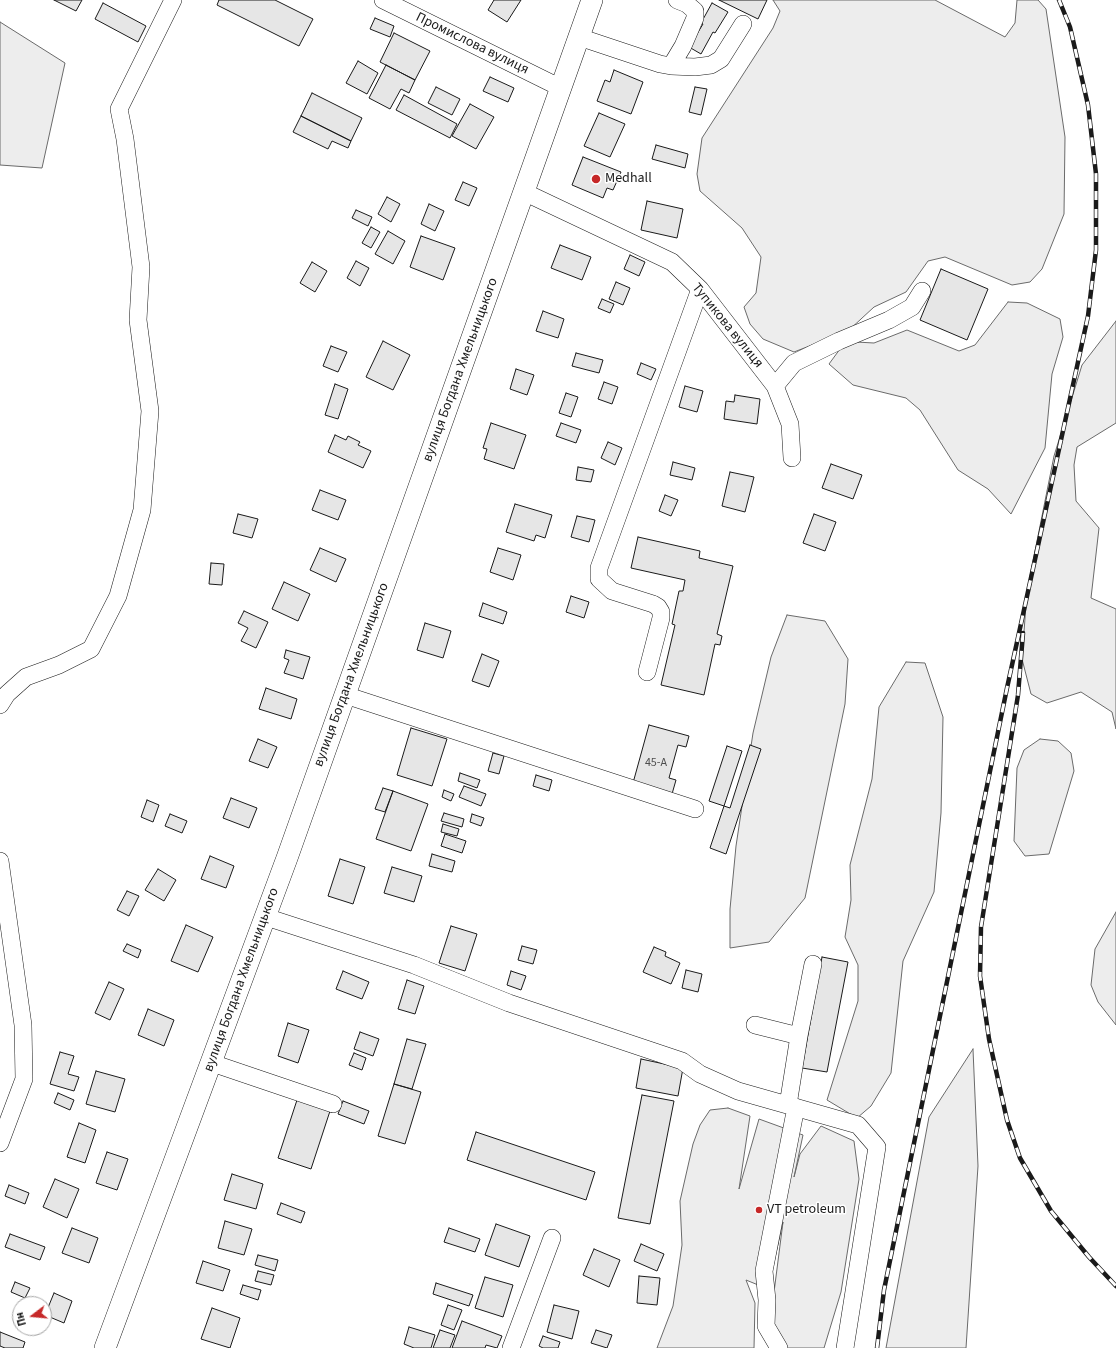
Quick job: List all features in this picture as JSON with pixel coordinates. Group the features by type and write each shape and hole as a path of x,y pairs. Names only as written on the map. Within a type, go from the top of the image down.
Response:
{"main road":[{"name":"вулиця Богдана Хмельницького","path":"105,1348 266,917 592,0"}],"street":[{"path":"0,705 7,694 26,677 59,665 91,649 118,596 142,510 150,411 138,320 141,267 125,139 119,109 173,0"},
{"name":"Промислова вулиця","path":"383,0 561,88"},
{"path":"671,66 683,46 695,18 695,11 687,4 677,0"},
{"path":"579,37 660,64 695,67 711,65 721,59 742,24"},
{"name":"Тупикова вулиця","path":"524,192 672,262 700,289 775,386 790,424 792,458"},
{"path":"647,672 661,618 658,607 612,591 599,579 600,568 700,289"},
{"path":"775,386 794,363 839,341 889,320 912,306 922,291"},
{"path":"345,696 695,809"},
{"path":"0,861 24,1025 24,1079 0,1143"},
{"path":"266,917 414,965 509,1003 682,1061 700,1074 738,1091 858,1125 877,1147 845,1348"},
{"path":"779,1348 766,1326 767,1300 764,1271 792,1106 799,1036 813,964"},
{"path":"755,1025 799,1036"},
{"path":"212,1062 333,1104"},
{"path":"511,1348 552,1238"}],"shaded area":[{"path":"773,0 935,0 1005,37 1015,23 1017,0 1038,0 1046,9 1065,137 1064,214 1042,269 1030,282 1012,285 945,257 928,261 906,292 874,307 848,331 794,352 763,339 750,324 744,307 756,293 761,257 742,228 700,191 697,174 702,138 773,28 780,11"},
{"path":"0,22 65,63 42,168 0,165"},
{"path":"1008,302 1027,303 1060,319 1063,337 1052,374 1045,448 1011,514 988,489 958,470 920,410 906,398 853,385 829,364 840,349 856,342 874,343 907,330 959,351 975,345"},
{"path":"1116,321 1116,423 1077,447 1074,465 1076,501 1099,528 1091,598 1116,609 1116,729 1112,712 1081,692 1047,703 1031,694 1022,659 1027,591 1054,456 1082,365"},
{"path":"787,615 825,621 848,659 845,704 805,898 769,942 730,948 730,909 736,846 753,733 771,657"},
{"path":"906,662 925,663 943,717 941,813 934,892 903,961 891,1073 871,1106 857,1118 827,1100 858,1001 858,965 845,937 851,900 850,865 872,779 879,707"},
{"path":"1040,739 1058,741 1071,753 1074,771 1049,854 1025,856 1014,841 1017,768 1024,750"},
{"path":"1116,912 1116,1025 1098,1002 1091,985 1095,949"},
{"path":"973,1049 978,1166 966,1348 886,1348 929,1117"},
{"path":"728,1108 750,1116 739,1189 759,1119 803,1135 794,1177 800,1154 821,1126 854,1141 859,1179 841,1292 824,1348 771,1348 773,1300 783,1222 768,1289 746,1280 755,1303 754,1348 657,1348 673,1306 682,1245 680,1201 693,1144 700,1125 710,1110"}],"building":[{"path":"54,0 82,0 76,11"},
{"path":"219,0 275,0 313,19 299,46 217,5"},
{"path":"494,0 521,0 507,22 488,10"},
{"path":"719,0 767,0 758,19"},
{"path":"103,3 146,26 138,42 95,19"},
{"path":"712,3 728,12 715,33 713,32 701,54 689,47 703,24 701,23"},
{"path":"375,18 394,26 390,37 370,29"},
{"path":"394,33 430,51 415,80 380,62"},
{"path":"358,61 378,73 367,94 346,83"},
{"path":"386,65 415,80 409,93 401,89 390,109 369,98"},
{"path":"614,70 643,82 631,114 597,101 605,80 610,82"},
{"path":"490,77 514,88 508,102 483,91"},
{"path":"436,87 460,99 452,115 428,103"},
{"path":"695,87 707,89 701,115 689,112"},
{"path":"312,93 362,118 351,141 301,116"},
{"path":"404,95 457,124 450,138 396,110"},
{"path":"470,104 494,117 476,149 452,136"},
{"path":"599,113 625,124 610,157 584,146"},
{"path":"301,116 351,141 348,148 332,141 328,149 293,132"},
{"path":"656,145 688,154 685,168 652,159"},
{"name":"Medhall","path":"583,157 621,172 613,190 607,188 603,198 572,185"},
{"path":"463,182 477,188 469,206 455,200"},
{"path":"387,197 400,204 391,222 378,214"},
{"path":"647,201 683,209 677,238 641,230"},
{"path":"429,204 444,211 435,231 421,224"},
{"path":"356,210 372,217 368,226 352,218"},
{"path":"371,227 380,232 371,248 362,243"},
{"path":"388,231 405,241 393,264 375,254"},
{"path":"421,236 455,248 443,280 410,267"},
{"path":"560,245 591,257 582,280 551,268"},
{"path":"630,255 645,262 639,276 624,269"},
{"path":"356,261 369,268 360,286 347,278"},
{"path":"312,262 327,271 315,292 300,283"},
{"path":"941,269 988,289 967,340 920,320"},
{"path":"616,282 630,288 623,305 609,299"},
{"path":"602,299 614,304 610,313 598,308"},
{"path":"543,311 564,319 558,338 536,331"},
{"path":"383,341 410,355 393,390 366,377"},
{"path":"331,346 347,352 338,372 323,366"},
{"path":"576,353 603,360 599,373 572,366"},
{"path":"641,363 656,369 651,380 637,374"},
{"path":"516,369 534,375 527,395 510,389"},
{"path":"604,382 618,387 612,404 598,399"},
{"path":"335,384 348,389 338,419 325,415"},
{"path":"685,386 703,391 697,412 679,407"},
{"path":"566,393 578,397 571,417 559,413"},
{"path":"735,395 760,399 757,424 724,419 726,401 734,402"},
{"path":"491,423 526,435 514,469 484,459 487,449 483,448"},
{"path":"561,423 581,430 576,443 556,436"},
{"path":"335,435 346,440 348,436 360,442 358,445 371,451 363,468 328,452"},
{"path":"608,442 622,448 615,465 601,458"},
{"path":"673,462 695,468 692,480 670,475"},
{"path":"831,464 862,475 853,499 822,488"},
{"path":"578,467 594,470 591,482 576,480"},
{"path":"730,472 754,477 745,512 722,506"},
{"path":"320,490 346,500 338,520 312,510"},
{"path":"665,495 678,500 671,516 659,511"},
{"path":"515,504 552,515 545,538 536,535 534,541 506,532"},
{"path":"238,514 258,519 252,538 233,533"},
{"path":"814,514 836,522 825,551 803,543"},
{"path":"577,516 595,520 589,542 571,537"},
{"path":"638,537 700,551 699,558 733,566 717,634 722,636 720,645 715,644 704,695 661,685 675,625 672,624 679,591 683,591 685,580 631,568"},
{"path":"320,548 346,559 336,582 310,570"},
{"path":"498,548 521,555 513,580 490,572"},
{"path":"211,563 224,564 222,585 209,584"},
{"path":"284,582 310,594 298,621 272,609"},
{"path":"571,596 589,602 584,618 566,612"},
{"path":"483,603 507,612 503,624 479,616"},
{"path":"244,611 268,622 256,648 241,641 248,628 238,623"},
{"path":"425,623 451,631 443,658 417,650"},
{"path":"286,650 310,657 303,679 284,673 289,660 284,658"},
{"path":"482,654 499,661 489,687 472,681"},
{"path":"266,688 297,699 291,719 259,709"},
{"path":"649,725 689,736 686,747 678,745 669,778 676,780 672,794 633,783"},
{"path":"411,728 447,739 432,786 397,775"},
{"path":"258,739 277,747 268,768 249,761"},
{"path":"750,745 761,749 726,854 710,848 724,806 730,808"},
{"path":"727,746 742,751 724,806 709,801"},
{"path":"493,753 504,756 499,774 488,771"},
{"path":"460,773 480,780 477,788 458,781"},
{"path":"536,775 552,780 549,791 533,786"},
{"path":"464,786 486,794 481,806 459,797"},
{"path":"383,788 393,791 385,812 375,809"},
{"path":"444,790 454,794 451,801 442,797"},
{"path":"393,791 428,804 411,851 376,839"},
{"path":"231,798 257,808 249,828 223,818"},
{"path":"147,800 159,805 153,822 141,817"},
{"path":"444,813 464,819 462,827 441,821"},
{"path":"170,814 187,821 182,833 165,826"},
{"path":"472,814 484,818 481,826 470,822"},
{"path":"443,824 459,829 457,836 441,832"},
{"path":"445,834 466,841 462,853 441,846"},
{"path":"432,854 455,861 452,872 429,866"},
{"path":"210,856 234,866 226,888 201,879"},
{"path":"340,859 365,867 353,904 328,896"},
{"path":"392,867 422,876 414,902 384,893"},
{"path":"158,869 176,880 164,901 145,890"},
{"path":"127,891 139,896 129,916 117,910"},
{"path":"186,925 213,937 198,972 171,961"},
{"path":"451,926 477,934 465,971 439,963"},
{"path":"127,944 141,950 138,958 123,951"},
{"path":"522,946 537,950 533,964 518,960"},
{"path":"654,947 666,952 665,956 680,963 671,984 643,972"},
{"path":"822,957 848,962 827,1072 802,1068"},
{"path":"686,970 702,974 698,992 682,988"},
{"path":"343,971 369,982 362,999 336,989"},
{"path":"511,971 526,976 521,990 507,985"},
{"path":"407,980 424,986 415,1014 398,1009"},
{"path":"109,982 124,989 110,1020 95,1013"},
{"path":"148,1009 174,1020 164,1046 138,1035"},
{"path":"288,1023 309,1030 298,1063 278,1056"},
{"path":"360,1032 379,1039 373,1056 354,1049"},
{"path":"407,1039 426,1044 412,1089 394,1084"},
{"path":"60,1052 74,1056 68,1074 79,1077 74,1091 50,1084"},
{"path":"354,1053 366,1058 362,1070 349,1065"},
{"path":"641,1059 683,1068 678,1096 636,1088"},
{"path":"96,1071 125,1079 115,1112 86,1104"},
{"path":"394,1084 421,1092 405,1144 378,1136"},
{"path":"58,1093 74,1100 70,1110 54,1103"},
{"path":"642,1095 674,1101 650,1224 618,1218"},
{"path":"297,1100 330,1111 311,1169 278,1158"},
{"path":"343,1101 369,1111 364,1124 338,1114"},
{"path":"79,1123 96,1130 85,1163 67,1157"},
{"path":"476,1132 595,1172 586,1200 467,1160"},
{"path":"107,1152 128,1159 117,1190 96,1183"},
{"path":"232,1174 263,1184 256,1209 224,1200"},
{"path":"55,1179 79,1189 67,1218 43,1207"},
{"path":"9,1185 29,1193 25,1204 5,1196"},
{"path":"281,1203 305,1212 301,1223 277,1214"},
{"path":"225,1221 252,1229 244,1255 218,1248"},
{"path":"496,1224 530,1236 519,1267 485,1255"},
{"path":"72,1228 98,1238 89,1263 62,1253"},
{"path":"449,1228 480,1239 475,1252 444,1242"},
{"path":"10,1234 45,1247 40,1260 5,1247"},
{"path":"641,1244 664,1254 657,1271 634,1261"},
{"path":"594,1249 620,1260 609,1287 583,1275"},
{"path":"258,1255 278,1260 275,1271 255,1265"},
{"path":"203,1261 230,1270 223,1291 196,1283"},
{"path":"258,1271 274,1275 271,1285 255,1281"},
{"path":"639,1276 660,1278 657,1305 637,1303"},
{"path":"485,1277 513,1285 503,1317 475,1308"},
{"path":"15,1282 30,1288 26,1296 20,1296 11,1292"},
{"path":"436,1283 473,1295 469,1306 433,1294"},
{"path":"243,1285 261,1290 258,1300 240,1294"},
{"path":"54,1293 72,1301 64,1323 52,1318 52,1298"},
{"path":"448,1305 462,1310 454,1330 441,1325"},
{"path":"554,1305 579,1311 572,1339 547,1332"},
{"path":"212,1308 240,1318 230,1348 201,1339"},
{"path":"462,1321 502,1336 497,1348 486,1345 485,1348 452,1348"},
{"path":"409,1327 435,1335 431,1348 414,1348 404,1344"},
{"path":"440,1330 455,1335 450,1348 433,1348"},
{"path":"596,1330 612,1335 607,1348 591,1343"},
{"path":"0,1332 25,1342 23,1348 5,1348 0,1346"},
{"path":"543,1336 560,1342 558,1348 543,1348 539,1346"}],"railway":[{"path":"877,1348 884,1290 1007,688 1088,316 1096,250 1096,174 1088,105 1070,27 1059,0"},
{"path":"1023,633 1018,695 981,927 980,976 989,1039 1007,1120 1020,1158 1051,1211 1089,1257 1116,1286"}],"place":[{"name":"Medhall","path":"596,179"},
{"name":"VT petroleum","path":"759,1210"}]}
